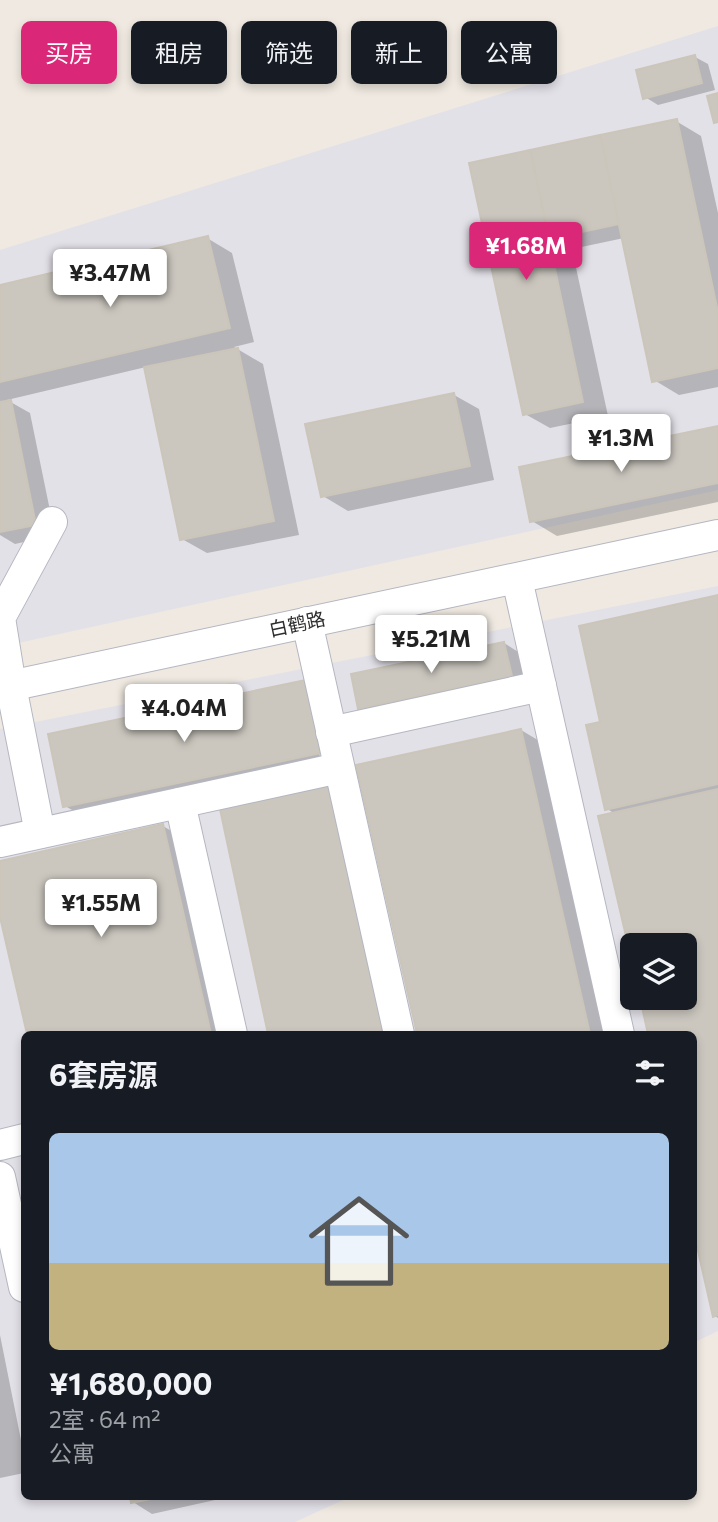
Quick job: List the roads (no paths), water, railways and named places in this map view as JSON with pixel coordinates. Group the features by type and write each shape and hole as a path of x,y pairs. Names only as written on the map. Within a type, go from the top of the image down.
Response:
{"street":[{"path":"40,833 5,687 1,618 52,522"},
{"name":"白鹤路","path":"5,687 718,535"},
{"path":"517,579 618,1031"},
{"path":"307,622 398,1031"},
{"path":"331,732 541,686"},
{"path":"0,842 339,768"},
{"path":"180,803 231,1031"},
{"path":"0,1144 21,1140"},
{"path":"0,1177 21,1273"}]}
